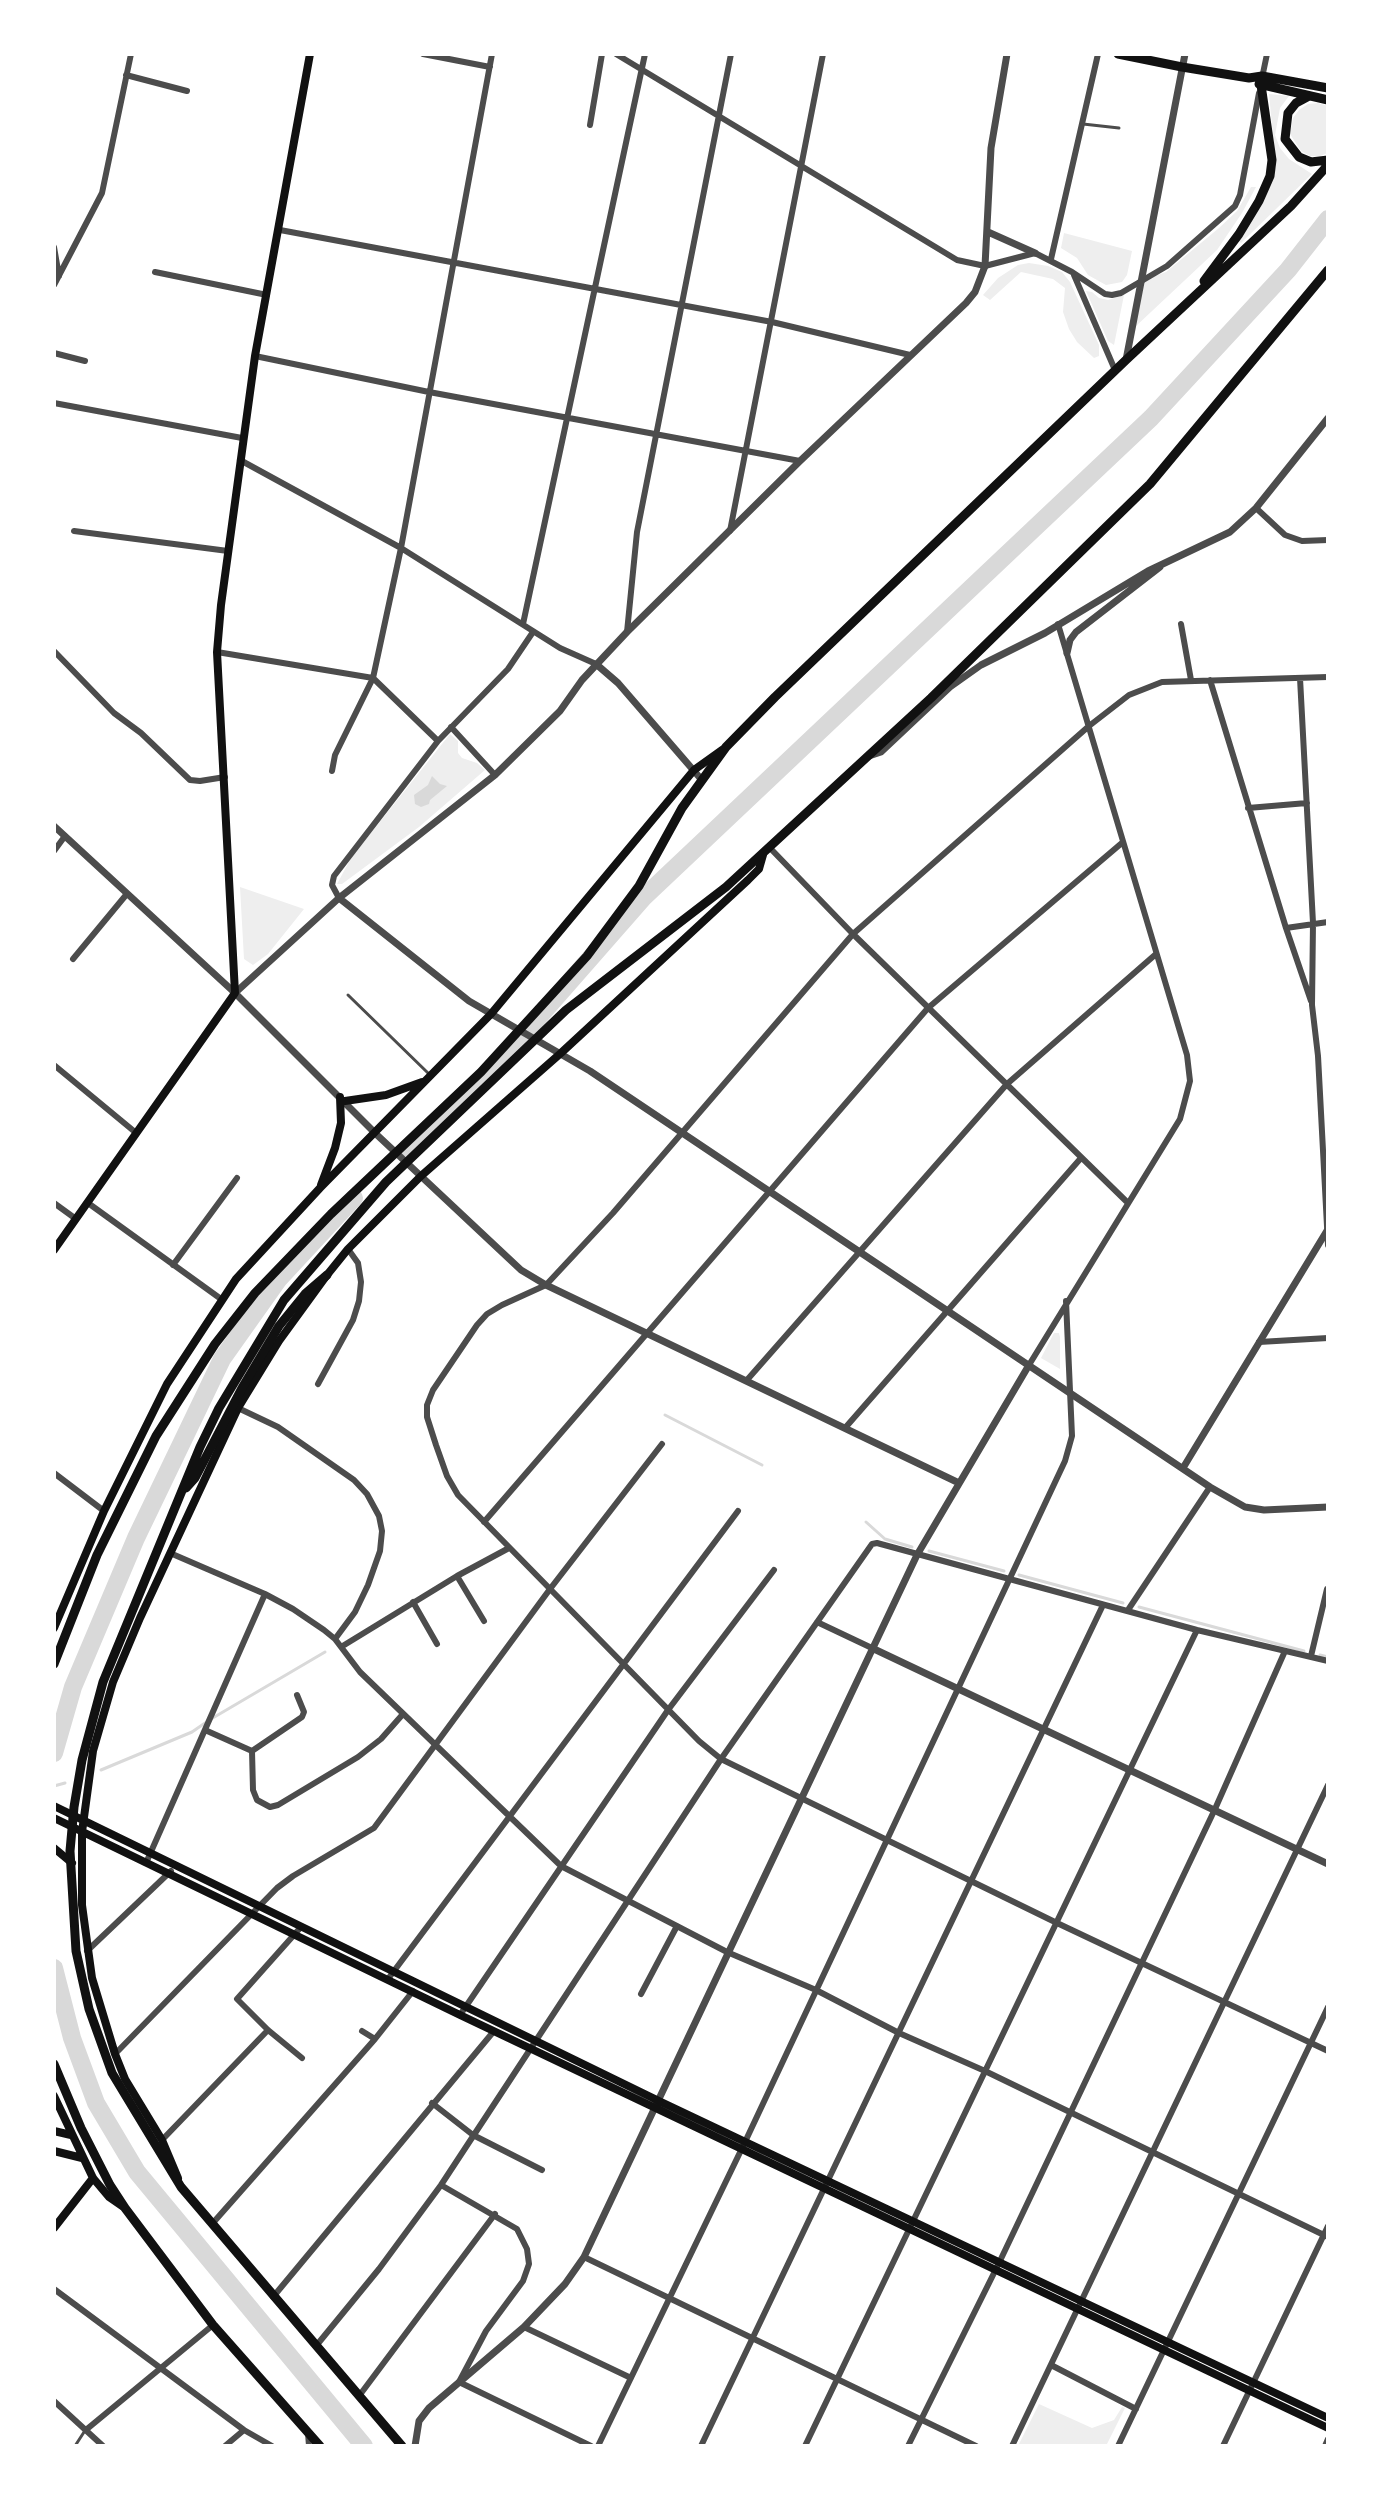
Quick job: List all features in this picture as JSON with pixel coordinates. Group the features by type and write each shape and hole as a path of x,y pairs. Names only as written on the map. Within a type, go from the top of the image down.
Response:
{"main road":[{"path":"54,1250 235,993 217,652 242,438 310,54"},
{"path":"1118,54 1249,78 1328,100"},
{"path":"1261,81 1328,88"},
{"path":"1194,295 1239,234 1270,176 1272,160 1261,81"},
{"path":"1309,96 1296,103 1288,113 1285,139 1299,157 1311,162 1328,162"},
{"path":"54,1664 126,1493 156,1436 206,1357 255,1293 331,1214 500,1052 587,956 639,886 699,782 726,747 1115,370 1291,206 1328,162"},
{"path":"402,2446 315,2348 181,2187 112,2073 89,2009 76,1951 70,1851 82,1760 96,1704 181,1494 219,1408 284,1300 386,1182 566,1010 726,887 931,698 1150,484 1328,270"},
{"path":"54,1628 104,1511 167,1384 221,1299 249,1262 491,1014 694,770 726,747"},
{"path":"181,2187 162,2140 125,2079 115,2054 99,2006 87,1951 80,1869 83,1820 93,1751 113,1682 238,1408 279,1341 327,1275 348,1249 421,1176 561,1053 748,880 759,869 766,851"},
{"path":"320,1188 335,1148 343,1099 386,1095 429,1077"},
{"path":"181,1494 195,1478 267,1345 299,1300 327,1275"},
{"path":"54,1806 83,1820 168,1874 301,1927 462,2011 1251,2387 1328,2428"},
{"path":"58,1820 148,1859 176,1867 294,1935 391,1975 413,1991 462,2011 494,2031 534,2044"},
{"path":"56,1849 80,1869"},
{"path":"54,2064 81,2128 125,2208 213,2325 320,2446"},
{"path":"54,2096 93,2178 109,2197 125,2208"},
{"path":"54,2131 71,2135"},
{"path":"54,2151 82,2158"},
{"path":"54,2228 93,2178"},
{"path":"1251,2387 1328,2418"}],"street":[{"path":"54,285 102,193 131,54"},
{"path":"423,54 490,67"},
{"path":"332,771 335,755 373,678 401,548 492,54"},
{"path":"590,125 602,54"},
{"path":"616,54 957,260 985,266 1035,253"},
{"path":"523,624 645,54"},
{"path":"627,632 635,545 731,54"},
{"path":"730,531 823,54"},
{"path":"235,993 339,898 495,775 560,711 596,664 627,632 966,303 975,292 985,266 991,148 1007,54"},
{"path":"1051,259 1098,54"},
{"path":"1126,360 1185,54"},
{"path":"988,232 1051,259 1105,294 1121,293 1167,266 1235,206 1240,195 1267,54"},
{"path":"126,75 187,91"},
{"path":"280,230 772,322 910,355"},
{"path":"54,247 59,276"},
{"path":"155,272 267,295"},
{"path":"1072,272 1115,370"},
{"path":"54,353 85,361"},
{"path":"255,356 429,392 800,461"},
{"path":"54,403 242,438"},
{"path":"867,756 881,752 950,687 981,665 1170,559 1223,536 1256,508 1328,418"},
{"path":"240,460 401,548 560,648 596,664 618,683 694,770 699,782"},
{"path":"1256,508 1285,535 1302,541 1328,540"},
{"path":"74,531 228,551"},
{"path":"1067,653 1076,632 1170,559"},
{"path":"415,2446 419,2421 429,2408 524,2327 565,2284 584,2257 917,1555 1066,1301 1180,1119 1190,1081 1187,1055 1058,624"},
{"path":"1181,624 1191,680"},
{"path":"533,632 508,669 438,741 334,876 332,885 339,898 437,977 491,1014 561,1053 771,1190 1210,1487 1245,1507 1264,1510 1328,1507"},
{"path":"54,651 114,713 141,733 190,780 225,777"},
{"path":"217,652 373,678 438,741"},
{"path":"1328,677 1191,680 1144,687 1089,726 853,934 613,1213 546,1285 487,1314 477,1325 433,1390 427,1405 427,1417 447,1476 458,1495 668,1710 721,1759 1328,2051"},
{"path":"1300,678 1313,923 1312,1005 1325,1123 1328,1245"},
{"path":"1210,680 1312,1005"},
{"path":"451,727 495,775"},
{"path":"1248,808 1307,803"},
{"path":"54,826 235,993 376,1134 521,1270 546,1285 959,1483"},
{"path":"54,851 65,836"},
{"path":"484,1522 928,1008 1123,842"},
{"path":"766,851 1128,1203"},
{"path":"73,959 126,895"},
{"path":"1286,928 1328,922"},
{"path":"747,1380 1007,1084 1156,954"},
{"path":"54,1065 135,1132"},
{"path":"845,1428 1081,1158"},
{"path":"173,1265 237,1178"},
{"path":"54,1203 76,1219"},
{"path":"88,1203 221,1299"},
{"path":"1183,1468 1328,1230"},
{"path":"318,1384 353,1320 359,1301 361,1282 358,1263 348,1249"},
{"path":"598,2446 744,2145 1065,1461 1072,1436 1066,1301"},
{"path":"1259,1342 1328,1338"},
{"path":"238,1408 278,1427 354,1480 367,1494 379,1516 382,1531 380,1551 368,1585 355,1612 335,1639"},
{"path":"115,2054 255,1910 293,1876 374,1828 550,1589 662,1444"},
{"path":"54,1473 104,1511"},
{"path":"1128,1610 1210,1487"},
{"path":"391,1975 738,1511"},
{"path":"315,2348 441,2185 721,1759 867,1548 877,1543 1197,1630 1328,1661"},
{"path":"341,1647 509,1548"},
{"path":"170,1553 265,1594 293,1609 335,1639 360,1672 561,1866 727,1952 816,1990 899,2033 985,2071 1326,2236"},
{"path":"462,2011 668,1710 774,1570"},
{"path":"457,1576 484,1621"},
{"path":"1311,1656 1327,1589"},
{"path":"148,1859 265,1594"},
{"path":"413,1602 437,1644"},
{"path":"701,2446 1103,1605"},
{"path":"817,1622 1328,1864"},
{"path":"805,2446 1197,1630"},
{"path":"908,2446 997,2267 1215,1809 1285,1651"},
{"path":"252,1751 302,1717 304,1712 297,1695"},
{"path":"252,1751 253,1790 257,1800 270,1807 358,1757 381,1739 403,1714"},
{"path":"205,1730 252,1751"},
{"path":"1012,2446 1328,1785"},
{"path":"87,1951 176,1867"},
{"path":"641,1994 677,1926"},
{"path":"301,1927 238,1995 239,2002 302,2058"},
{"path":"212,2224 375,2039 413,1991"},
{"path":"1118,2446 1328,2007"},
{"path":"162,2140 268,2030"},
{"path":"362,2031 375,2039"},
{"path":"273,2297 494,2031"},
{"path":"432,2103 473,2135 542,2170"},
{"path":"441,2185 517,2229 527,2249 529,2264 523,2281 486,2331 459,2382"},
{"path":"359,2396 495,2214"},
{"path":"1223,2446 1326,2236 1328,2226"},
{"path":"584,2257 976,2446"},
{"path":"54,2289 244,2430 272,2446"},
{"path":"87,2429 213,2325"},
{"path":"524,2327 631,2378"},
{"path":"1051,2365 1136,2409"},
{"path":"459,2382 591,2446"},
{"path":"54,2401 103,2446"},
{"path":"225,2446 244,2430"},
{"path":"308,2430 309,2446"},
{"path":"1325,2446 1328,2439"}],"lane":[{"path":"1083,124 1119,128"},
{"path":"348,995 429,1077"},
{"path":"75,2446 87,2429"}],"shaded area":[{"path":"1269,94 1289,96 1280,108 1275,135 1289,159 1312,174 1241,243 1238,240 1264,202 1276,167"},
{"path":"1308,104 1328,106 1328,153 1310,156 1301,151 1290,134 1293,118 1299,110"},
{"path":"1251,187 1256,187 1217,250 1135,327 1144,280 1166,272 1219,228 1237,211"},
{"path":"1064,233 1132,251 1127,275 1122,282 1106,285 1088,275 1077,258 1061,248"},
{"path":"1029,263 1062,272 1070,282 1099,345 1099,356 1094,358 1077,342 1069,329 1063,312 1065,288 1053,279 1021,272 990,300 983,295 998,278 1018,265"},
{"path":"1086,291 1108,300 1124,295 1114,345 1108,341"},
{"path":"450,734 458,741 458,753 462,758 477,763 485,770 419,827 342,884 337,884 351,858"},
{"path":"432,776 447,786 429,804 421,807 415,804 414,795 428,785"},
{"path":"240,887 304,909 268,954 253,965 244,959"},
{"path":"1054,1333 1059,1333 1060,1337 1060,1369 1041,1358"},
{"path":"1039,2404 1092,2428 1114,2420 1122,2407 1125,2408 1106,2446 1018,2446"}],"waterway":[{"path":"407,1148 502,1059 643,898 1151,418 1288,270 1328,219"},
{"path":"54,1753 73,1687 136,1538 222,1359 278,1280 354,1198"},
{"path":"665,1415 762,1465"},
{"path":"866,1522 885,1539 912,1547"},
{"path":"929,1551 1004,1571"},
{"path":"1019,1575 1123,1603"},
{"path":"1139,1607 1304,1651"},
{"path":"211,1719 325,1652"},
{"path":"1320,1655 1328,1657"},
{"path":"101,1770 192,1732 205,1723"},
{"path":"54,1786 65,1783"},
{"path":"54,1968 72,2038 96,2103 137,2172 364,2446"}]}
